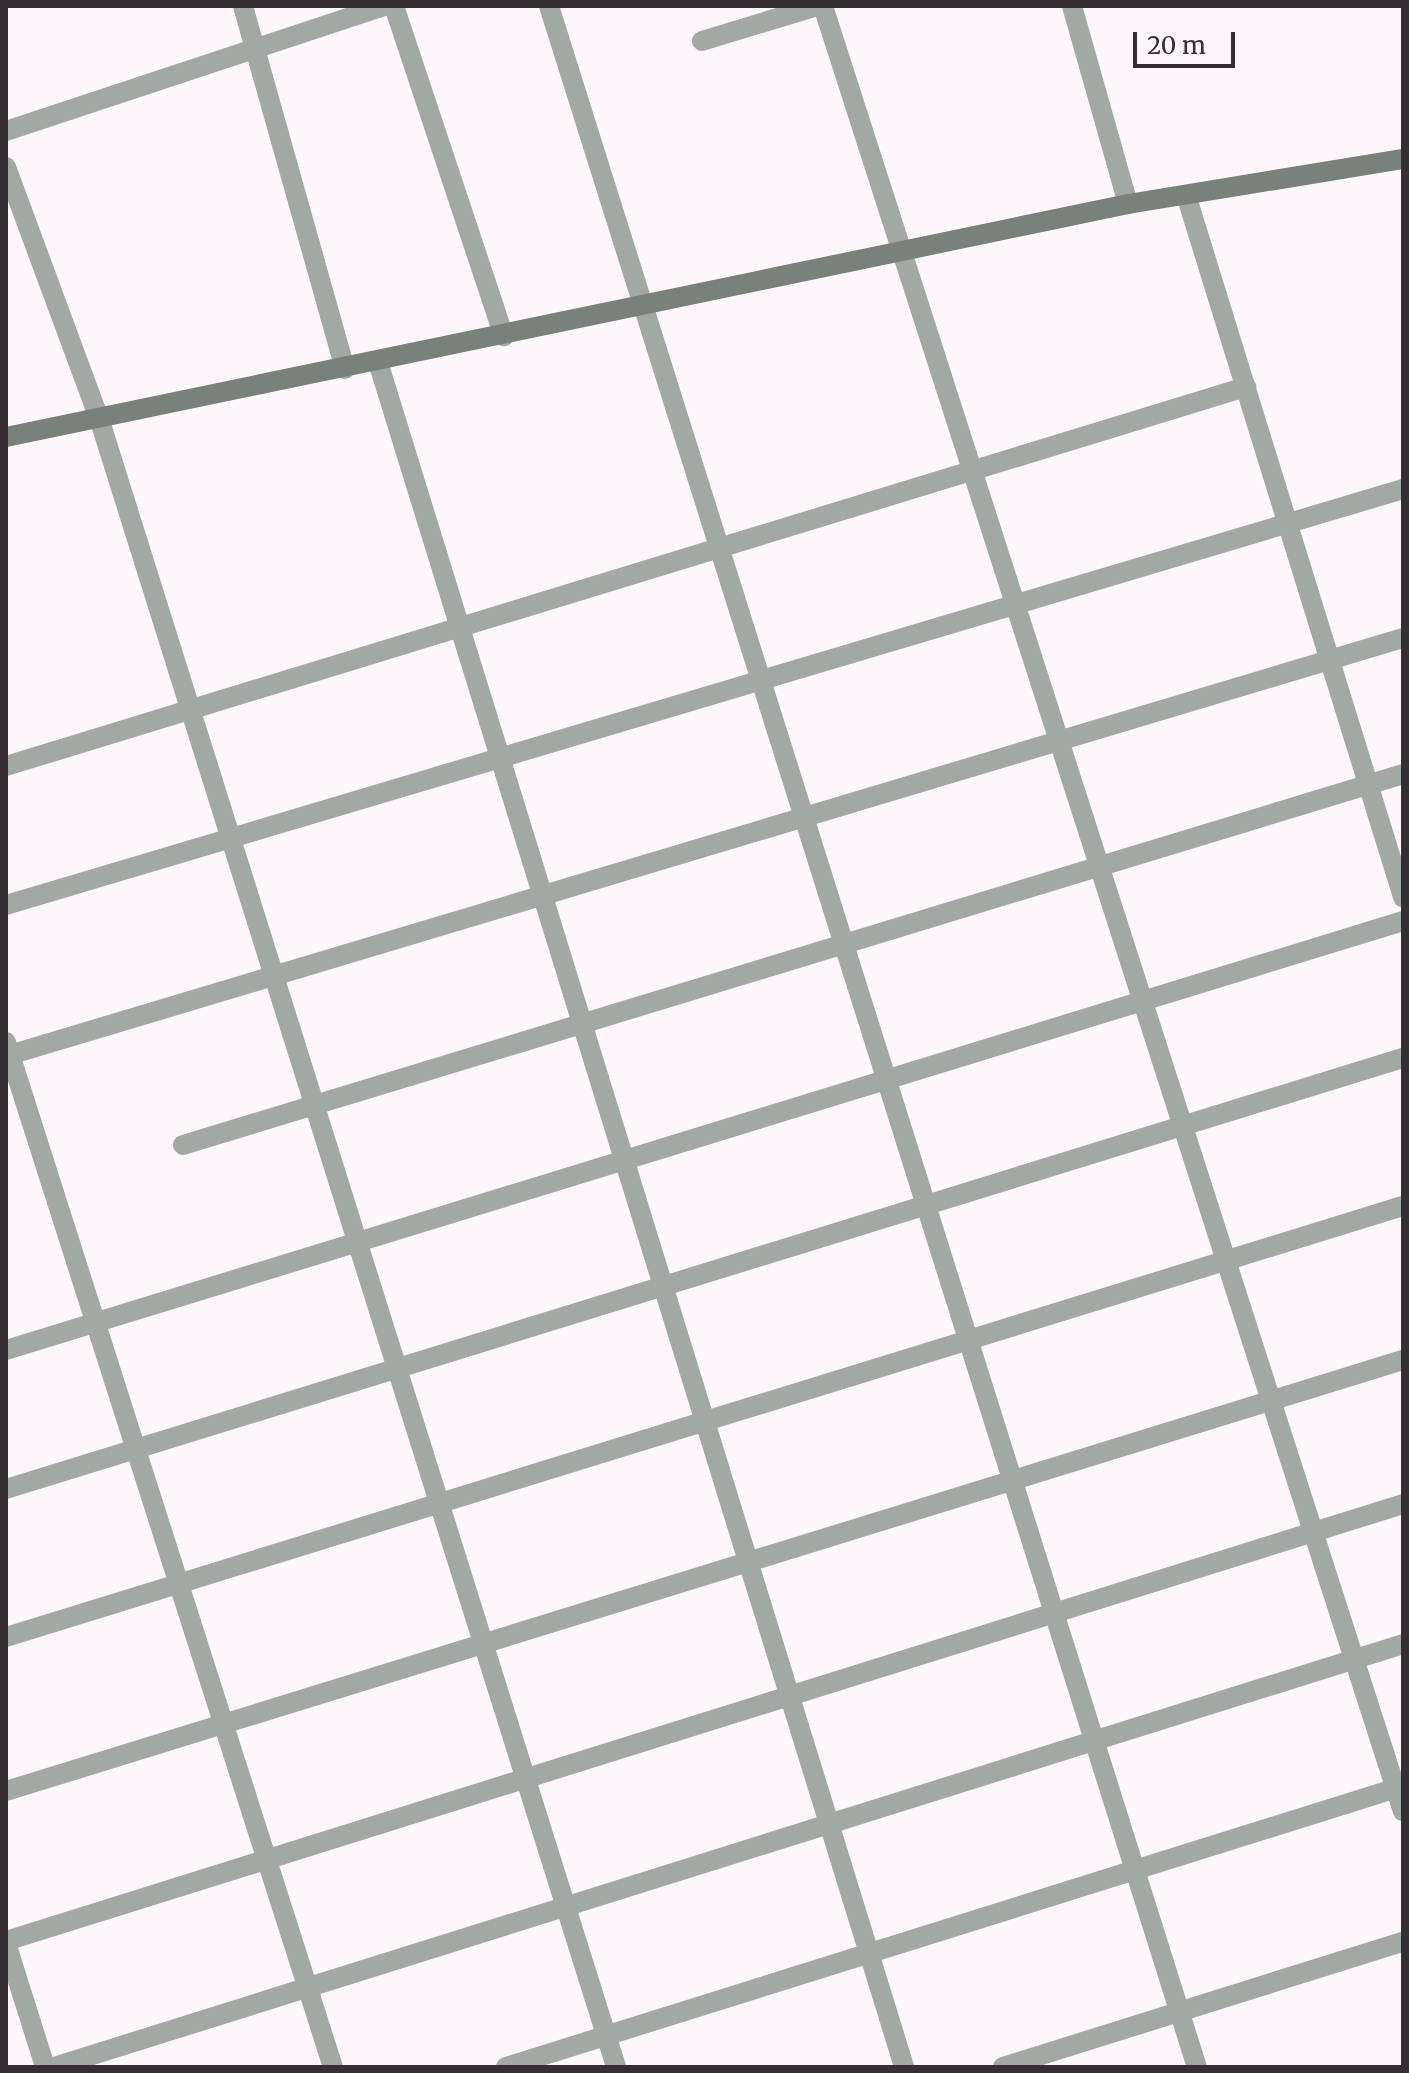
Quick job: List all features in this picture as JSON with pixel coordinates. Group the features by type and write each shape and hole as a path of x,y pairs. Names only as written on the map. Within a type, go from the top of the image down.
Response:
{"main road":[{"path":"6,437 1128,204 1187,198 1403,159"}],"street":[{"path":"243,6 345,369"},
{"path":"6,131 385,6"},
{"path":"394,6 504,336"},
{"path":"549,6 1197,2067"},
{"path":"702,41 820,6 1354,1660 1399,1787 1403,1811"},
{"path":"1072,6 1128,204"},
{"path":"6,167 99,418 616,2067"},
{"path":"1187,198 1403,897"},
{"path":"378,362 904,2067"},
{"path":"6,766 1246,387"},
{"path":"6,905 1403,489"},
{"path":"333,2067 7,1051 274,977 1403,638"},
{"path":"183,1145 1403,774"},
{"path":"6,1350 1403,921"},
{"path":"6,1489 1403,1058"},
{"path":"6,1637 1403,1206"},
{"path":"6,1791 1403,1360"},
{"path":"45,2067 6,1942 1403,1504"},
{"path":"54,2067 1403,1644"},
{"path":"506,2067 1399,1787"},
{"path":"1003,2067 1403,1942"}]}
